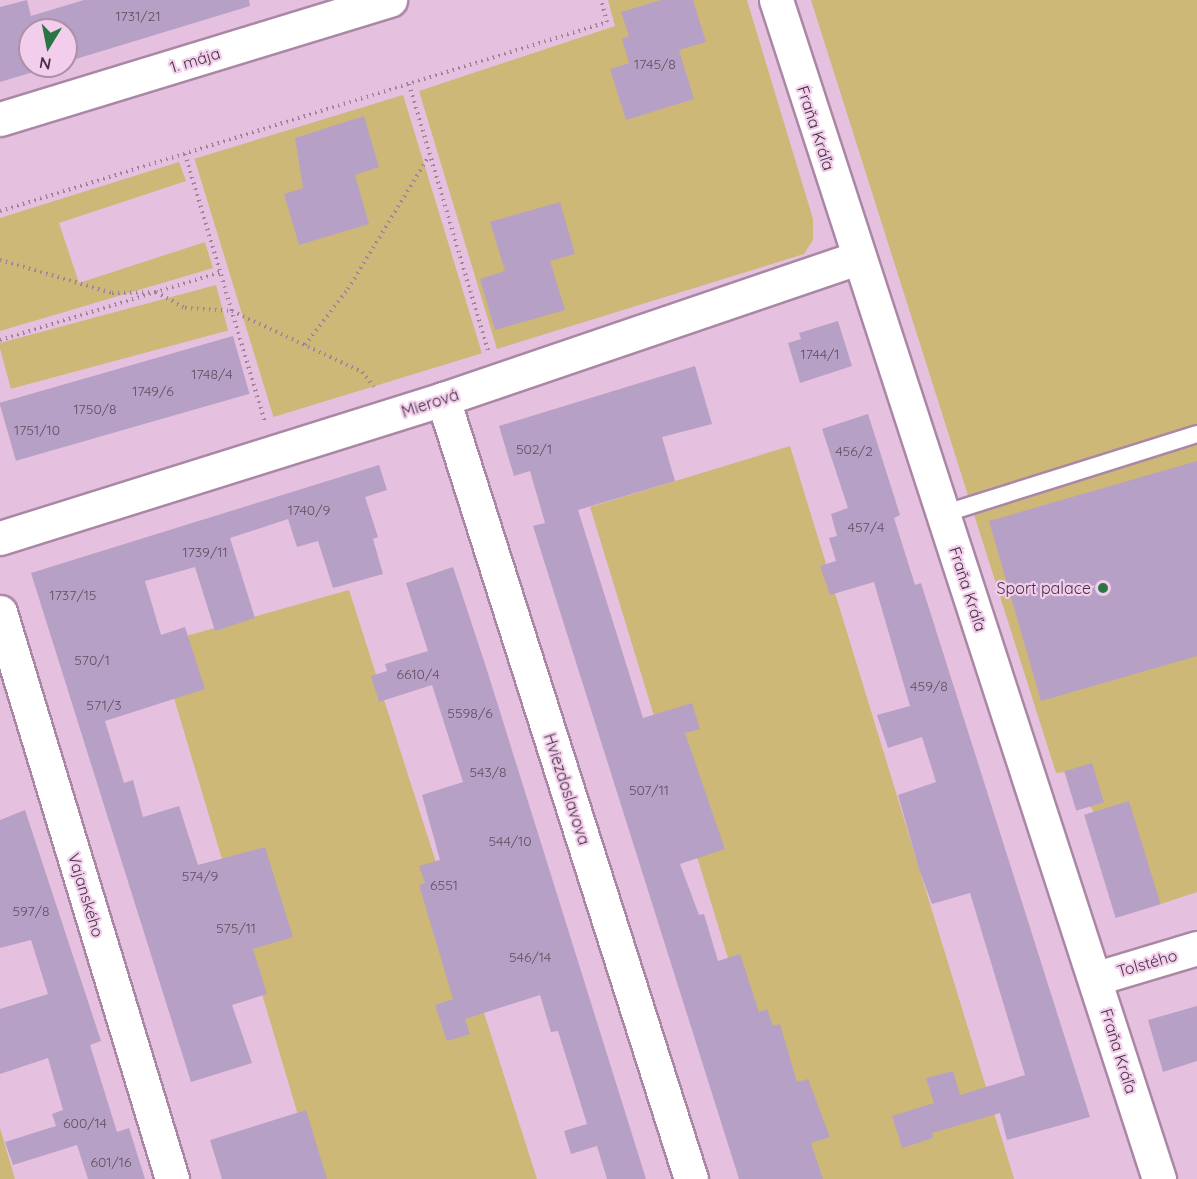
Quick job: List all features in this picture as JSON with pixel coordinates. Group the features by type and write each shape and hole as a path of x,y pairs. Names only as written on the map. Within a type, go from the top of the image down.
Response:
{"street":[{"name":"1. mája","path":"0,119 390,0"},
{"name":"Fraňa Kráľa","path":"776,0 857,258 1097,978 1159,1179"},
{"name":"Mierová","path":"0,538 444,399 857,258"},
{"name":"Hviezdoslavova","path":"444,399 691,1179"},
{"name":"Vajanského","path":"0,612 172,1179"},
{"name":"Tolstého","path":"1097,978 1197,948"}],"lane":[{"path":"943,514 1197,434"}],"path":[{"path":"0,211 608,22 601,0"},
{"path":"408,84 491,360"},
{"path":"185,154 273,452"},
{"path":"304,345 348,289 430,156"},
{"path":"0,260 112,293 156,292 185,308 232,311 362,372 380,394"},
{"path":"0,340 221,272"}],"shaded area":[{"path":"608,0 747,0 813,219 813,240 804,254 497,349 419,91 615,26"},
{"path":"811,0 1197,0 1197,892 1161,904 1065,772 1056,773"},
{"path":"403,95 482,353 273,417 195,159"},
{"path":"179,162 186,181 59,223 79,283 205,242 213,268 0,331 0,218"},
{"path":"216,285 228,330 11,389 0,343"},
{"path":"790,446 1014,1179 796,1179 590,507"},
{"path":"349,590 537,1179 317,1179 158,644"},
{"path":"0,1128 15,1179 0,1179"}],"building":[{"path":"27,0 31,16 84,0 249,0 250,6 78,58 78,18 18,18 18,77 0,82 0,7"},
{"path":"661,0 693,0 706,42 679,50 694,99 626,120 610,69 629,63 622,39 629,36 621,12"},
{"path":"364,116 379,167 355,175 369,224 299,245 284,194 303,188 295,138"},
{"path":"560,202 575,254 550,261 565,310 495,330 480,279 505,271 490,222"},
{"path":"838,321 852,366 800,383 788,343 801,339 799,333"},
{"path":"233,336 250,394 16,461 0,403"},
{"path":"695,366 712,424 662,437 675,481 578,510 643,718 692,703 700,729 685,733 725,849 680,864 699,915 704,914 718,961 740,954 759,1012 767,1009 773,1026 780,1024 797,1082 808,1079 830,1137 811,1143 823,1179 739,1179 533,526 545,523 530,471 514,476 499,426"},
{"path":"868,414 900,515 894,518 915,585 921,583 1090,1117 1007,1140 1000,1113 932,1133 933,1138 902,1148 892,1116 934,1103 926,1078 953,1071 960,1095 1025,1075 970,893 932,904 919,869 898,795 936,782 922,737 888,748 877,715 910,706 874,582 830,595 820,566 836,561 829,538 837,536 831,514 848,508 822,429"},
{"name":"Sport palace","path":"1197,461 1197,656 1041,701 989,521"},
{"path":"379,465 387,490 365,497 378,537 373,539 383,574 333,588 318,541 297,547 288,519 230,538 255,618 215,631 195,567 145,581 161,635 185,627 205,689 105,721 124,783 133,780 143,817 179,806 198,865 265,847 293,937 253,949 267,994 232,1005 252,1063 191,1082 31,573"},
{"path":"453,567 646,1179 607,1179 597,1146 571,1154 564,1131 587,1124 558,1031 551,1032 540,995 465,1019 470,1034 447,1041 435,1005 453,999 419,885 425,883 419,866 440,860 422,795 463,782 432,685 379,702 371,676 387,671 385,664 428,651 406,583"},
{"path":"1092,763 1104,802 1076,811 1064,771"},
{"path":"1129,801 1161,904 1116,918 1084,815"},
{"path":"25,810 101,1041 90,1045 117,1132 129,1128 145,1179 88,1179 77,1145 13,1165 5,1142 56,1126 52,1114 63,1110 48,1058 0,1074 0,1009 48,994 31,940 0,948 0,820"},
{"path":"1197,1006 1197,1061 1163,1072 1148,1020"},
{"path":"306,1110 327,1179 222,1179 210,1140"}],"place":[{"name":"Sport palace","path":"1103,588"}]}
